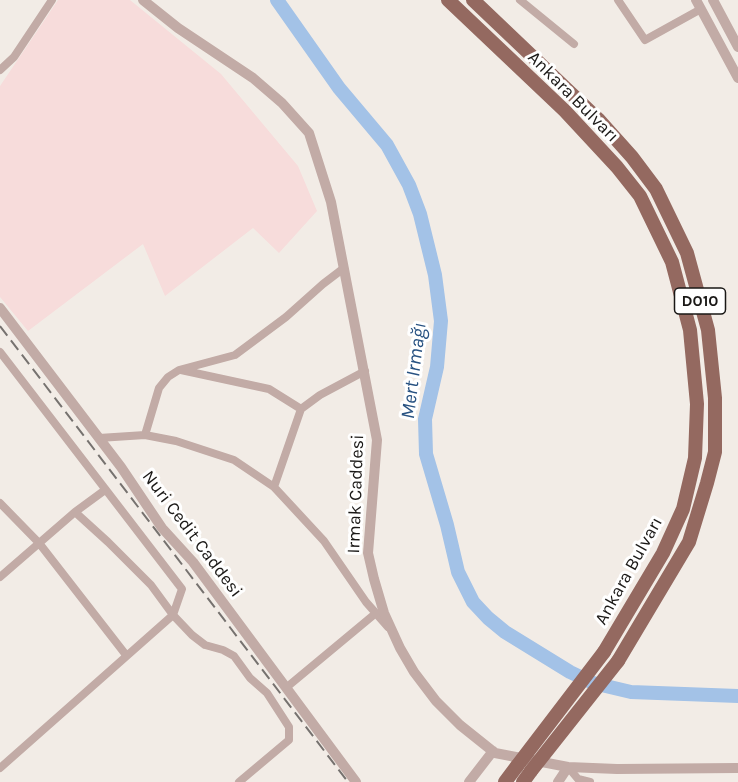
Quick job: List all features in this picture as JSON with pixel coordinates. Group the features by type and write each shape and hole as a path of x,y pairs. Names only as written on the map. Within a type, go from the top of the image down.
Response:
{"highway":[{"name":"Ankara Bulvarı","path":"448,0 566,111 640,196 672,262 690,330 697,404 695,458 683,509 663,553 604,651 504,782"},
{"name":"Ankara Bulvarı","path":"473,0 598,119 632,157 656,189 687,253 708,330 716,398 715,452 689,542 618,661 527,776"}],"street":[{"path":"0,70 14,57 52,0"},
{"name":"Irmak Caddesi","path":"143,0 178,28 254,78 282,103 309,133 331,202 377,440 368,552 374,579 392,632 414,672 436,701 460,725 493,751 568,767 738,768"},
{"path":"520,0 574,44"},
{"path":"618,0 645,40 698,4 738,78"},
{"path":"713,0 736,39"},
{"path":"145,435 159,388 168,377 179,370 235,355 286,317 344,268"},
{"name":"Nuri Cedit Caddesi","path":"0,308 99,438 162,528 186,552 356,782"},
{"path":"0,352 182,590 173,615 0,768"},
{"path":"179,370 269,389 302,409"},
{"path":"274,487 302,409 320,395 365,371"},
{"path":"99,438 145,435 176,441 234,460 274,487 324,541 366,602 392,632"},
{"path":"0,577 75,512 105,490"},
{"path":"0,503 39,543 126,655"},
{"path":"75,512 151,585 173,615 192,635 205,645 234,656 250,678 267,693 289,727 290,740 239,782"},
{"path":"287,687 376,613"},
{"path":"469,782 493,751"},
{"path":"558,782 568,767 578,779 590,782"}],"shaded area":[{"path":"58,0 130,0 221,74 298,166 317,211 279,253 253,228 165,296 143,244 28,331 0,297 0,86"}],"waterway":[{"name":"Mert Irmağı","path":"277,0 339,88 387,145 409,185 420,214 435,275 441,321 437,367 425,419 426,454 458,572 473,602 505,632 570,672 593,683 631,692 738,696"}],"railway":[{"path":"0,326 348,782"}]}
